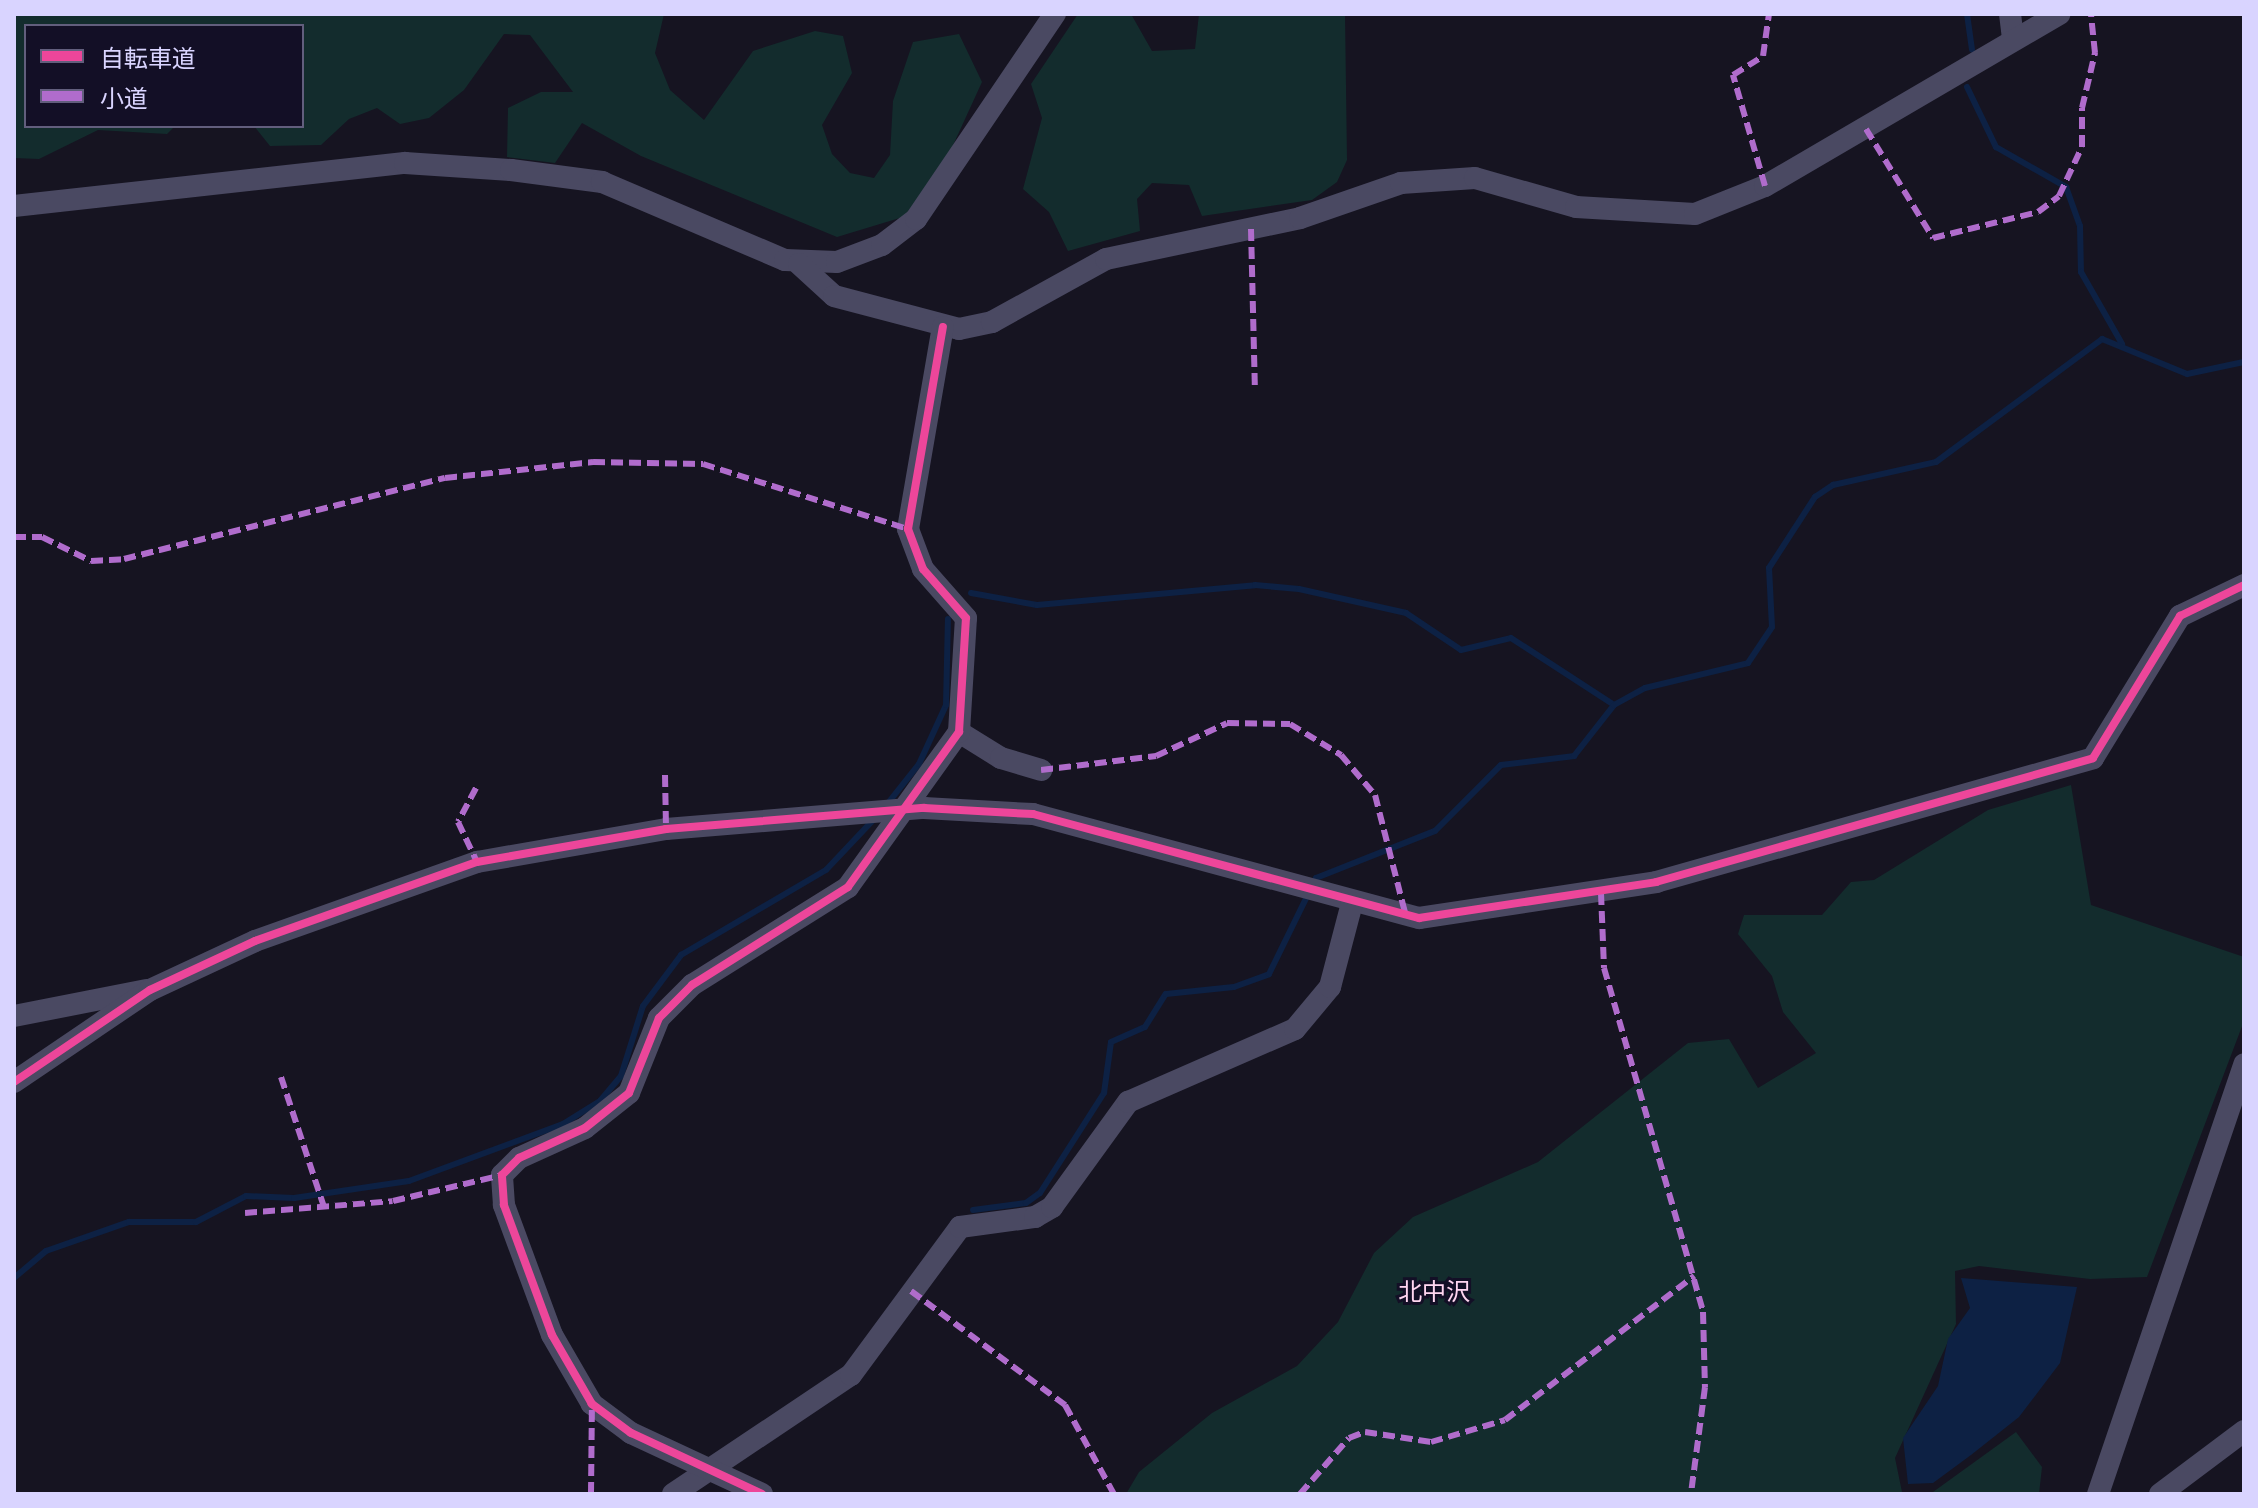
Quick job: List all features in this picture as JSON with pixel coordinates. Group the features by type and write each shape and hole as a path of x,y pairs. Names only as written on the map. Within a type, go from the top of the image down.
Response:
{"street":[{"path":"799,264 865,254 903,232 1055,14"},
{"path":"2010,14 2013,38"},
{"path":"14,206 405,163 511,170 602,182 799,264 834,296 943,327 992,322 1106,259 1300,218 1401,183 1475,178 1576,207 1695,214 1765,186 2013,38 2059,14"},
{"path":"762,1494 631,1433 592,1404 566,1370 504,1205 502,1175 519,1158 608,1113 629,1093 673,1001 848,887 908,810 959,732 966,618 923,569 908,529 943,327"},
{"path":"14,1082 150,990 255,941 540,846 784,815 908,810 1063,819 1393,916 1443,918 1601,893 2040,779 2093,758 2180,616 2244,585"},
{"path":"959,732 1019,766 1041,770"},
{"path":"673,1494 851,1375 960,1227 1035,1217 1052,1207 1128,1102 1270,1045 1305,1021 1330,987 1352,903"},
{"path":"14,1016 150,990"},
{"path":"2098,1494 2244,1064"},
{"path":"2160,1494 2244,1431"}],"green space":[{"path":"14,14 664,14 655,53 670,90 704,120 753,51 815,31 843,36 852,73 822,125 832,154 850,173 874,178 890,155 893,101 913,42 959,34 982,82 938,178 903,217 837,237 641,156 582,123 555,163 507,157 508,108 541,92 573,92 530,35 504,34 464,90 429,118 400,124 377,108 349,119 321,145 270,146 256,128 304,128 304,24 24,24 24,128 173,128 167,134 98,130 39,159 14,158"},
{"path":"1078,14 1131,14 1152,51 1195,49 1199,14 1345,14 1347,160 1337,182 1312,200 1202,216 1189,185 1152,183 1137,199 1140,231 1068,251 1049,212 1023,189 1042,118 1031,84"},
{"path":"2071,785 2091,905 2244,957 2244,1021 2147,1277 2090,1279 1979,1266 1955,1271 1956,1324 1895,1458 1902,1492 1933,1492 2016,1432 2042,1467 2039,1494 1126,1494 1139,1472 1212,1413 1297,1366 1338,1322 1374,1253 1413,1217 1538,1162 1688,1043 1729,1039 1758,1088 1816,1053 1783,1012 1772,976 1738,934 1744,915 1822,915 1851,882 1874,880 1988,810"}],"water":[{"path":"1961,1278 2077,1287 2060,1363 2019,1417 1933,1483 1908,1484 1903,1438 1938,1386 1948,1339 1970,1308"}],"waterway":[{"path":"1967,14 1972,50"},
{"path":"1967,87 1996,147 2066,187 2080,226 2081,272 2122,344"},
{"path":"973,1210 1026,1203 1040,1193 1104,1093 1111,1042 1145,1027 1166,994 1234,987 1269,974 1316,878 1435,831 1501,765 1574,756 1614,705 1645,688 1748,663 1772,627 1769,568 1815,497 1833,485 1936,462 2102,339 2187,374 2244,362"},
{"path":"971,593 1037,605 1255,585 1299,589 1406,613 1461,650 1511,638 1614,705"},
{"path":"888,803 919,764 946,705 948,619"},
{"path":"14,1278 46,1251 129,1222 196,1222 246,1196 294,1198 409,1181 563,1124 600,1101 621,1076 643,1006 681,955 826,870 875,818"}],"marked path":[{"path":"1765,186 1733,75 1763,56 1769,14"},
{"path":"1866,129 1933,238 2038,212 2059,196 2082,147 2082,108 2095,53 2091,14"},
{"path":"1251,229 1255,390"},
{"path":"14,537 42,537 91,561 124,559 445,478 593,462 703,464 908,529"},
{"path":"1041,770 1156,756 1227,723 1290,724 1341,755 1375,795 1406,917"},
{"path":"665,775 666,829"},
{"path":"476,788 458,822 477,862"},
{"path":"1601,893 1604,968 1703,1312 1705,1387 1691,1494"},
{"path":"281,1077 325,1210"},
{"path":"245,1213 393,1201 502,1175"},
{"path":"1300,1494 1349,1438 1365,1432 1431,1442 1505,1420 1694,1276"},
{"path":"911,1291 1065,1405 1114,1494"},
{"path":"591,1494 592,1404"}],"cycle path":[{"path":"762,1494 631,1433 592,1404 552,1335 504,1205 502,1175 519,1158 585,1128 629,1093 659,1018 692,985 848,887 959,732 966,618 923,569 908,529 943,327"},
{"path":"14,1082 150,990 255,941 477,862 666,829 924,808 1033,814 1419,918 1656,882 2093,758 2180,616 2244,585"}],"district":[{"name":"北中沢","path":"1434,1292"}]}
